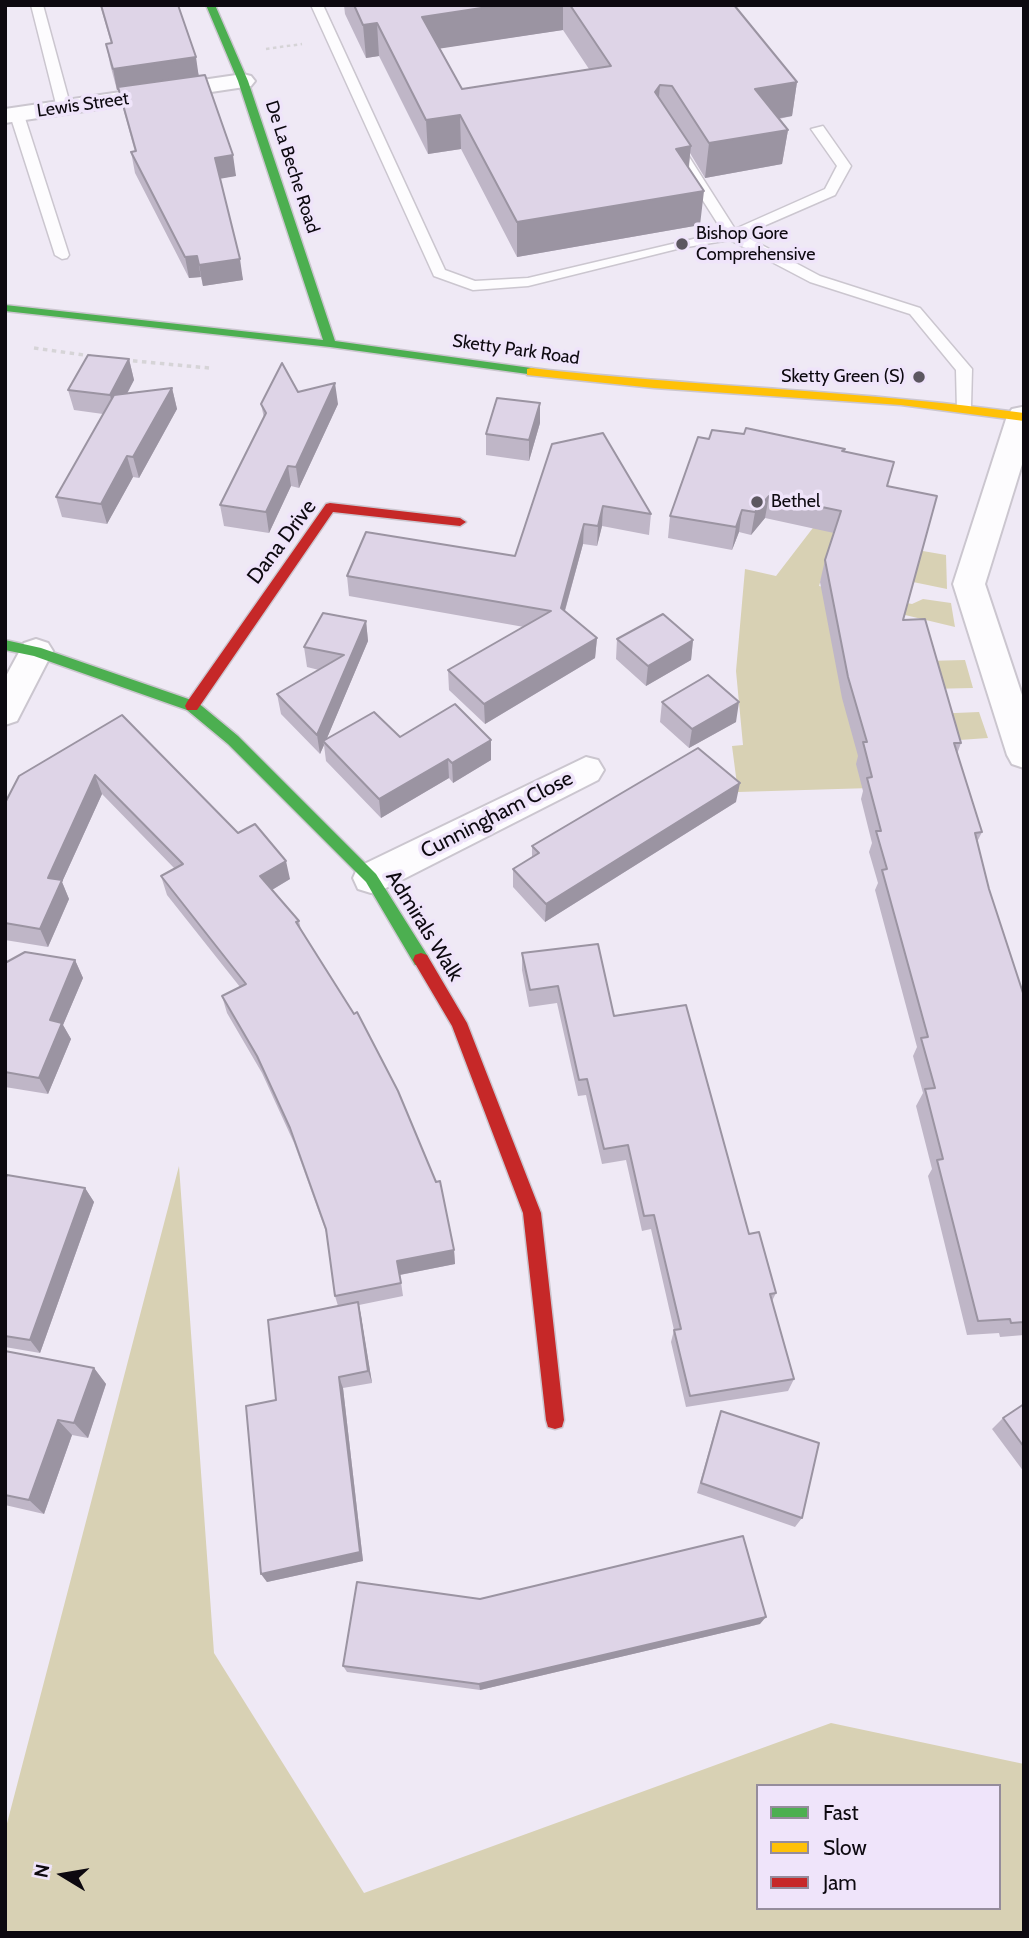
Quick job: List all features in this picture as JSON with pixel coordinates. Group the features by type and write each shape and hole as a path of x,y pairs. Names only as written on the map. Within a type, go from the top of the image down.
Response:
{"street":[{"name":"De La Beche Road","path":"210,5 243,81 330,344"},
{"name":"Lewis Street","path":"11,115 243,81"},
{"name":"Sketty Park Road","path":"5,308 330,344 599,381 963,407 1023,416"},
{"path":"1023,416 969,584 1024,755"},
{"name":"Dana Drive","path":"191,706 330,508 460,522"},
{"path":"5,712 21,648"},
{"name":"Admirals Walk","path":"21,648 191,706 233,740 371,878 459,1023 532,1213 555,1420"},
{"name":"Cunningham Close","path":"371,878 586,770"}],"lane":[{"path":"37,5 64,108"},
{"path":"317,5 439,273 473,286 528,282 681,244 732,235 830,192 844,166 818,130"},
{"path":"11,115 62,255"},
{"path":"669,136 732,235 815,279 915,311 964,369 963,407"}],"path":[{"path":"232,54 332,40"}],"shaded area":[{"path":"852,477 819,586 912,604 923,599 951,603 955,627 901,614 871,788 738,792 732,746 743,745 736,671 745,569 776,576"},
{"path":"917,550 946,555 947,589 913,582"},
{"path":"965,660 973,688 927,689 926,661"},
{"path":"979,712 988,738 945,741 932,714"},
{"path":"179,1166 214,1653 364,1893 831,1723 1024,1764 1024,1933 5,1933 5,1831"}],"building":[{"path":"101,5 178,5 196,57 113,69 106,44 112,43"},
{"path":"354,5 501,5 422,17 462,89 611,66 570,5 734,5 797,82 755,89 788,130 709,143 672,86 660,85 655,92 691,146 676,149 704,191 517,222 460,115 426,120 377,23 363,25"},
{"path":"205,75 233,155 215,158 240,259 199,265 197,256 185,257 131,152 136,151 118,87"},
{"path":"88,355 129,359 110,395 68,390"},
{"path":"282,363 298,392 335,383 296,467 288,466 266,512 220,505 266,413 261,404"},
{"path":"172,388 133,457 127,456 101,504 56,497 114,395"},
{"path":"497,398 540,403 529,440 486,434"},
{"path":"746,428 894,462 887,486 937,496 903,620 925,619 961,743 954,743 982,832 975,833 989,889 1024,996 1024,1322 1011,1323 1010,1319 978,1321 937,1160 943,1159 925,1089 935,1088 921,1038 928,1037 882,870 887,869 876,831 881,831 867,778 872,777 863,742 867,742 848,677 825,560 841,511 769,496 755,512 742,510 736,527 670,516 698,437 709,439 712,430 744,434"},
{"path":"603,433 651,514 603,506 598,526 584,524 561,608 597,638 484,704 448,670 551,611 347,576 366,532 515,556 552,444"},
{"path":"323,613 366,621 317,735 277,694 344,655 304,647"},
{"path":"663,614 693,640 648,666 617,639"},
{"path":"708,675 739,702 692,729 662,702"},
{"path":"455,704 491,740 452,763 448,759 379,799 323,741 374,712 400,737"},
{"path":"122,715 238,833 255,824 286,861 260,876 299,921 296,922 354,1014 357,1012 398,1091 436,1182 440,1181 454,1250 397,1261 401,1283 335,1296 326,1229 290,1128 257,1056 222,996 246,984 161,876 183,864 95,775 48,878 62,880 40,929 5,923 5,803 19,776"},
{"path":"698,748 740,783 546,904 513,869 539,853 532,846"},
{"path":"598,944 614,1016 686,1005 749,1234 759,1232 776,1293 770,1294 794,1379 690,1396 674,1330 681,1329 654,1215 644,1216 628,1145 604,1149 587,1079 579,1080 558,986 530,990 522,953"},
{"path":"25,952 75,960 50,1020 62,1023 39,1078 5,1072 5,963"},
{"path":"7,1175 85,1188 30,1340 5,1336"},
{"path":"358,1302 368,1371 339,1377 360,1552 261,1574 246,1406 276,1400 268,1320"},
{"path":"5,1351 94,1368 74,1423 58,1420 29,1500 5,1495"},
{"path":"1024,1404 1024,1447 1003,1418"},
{"path":"721,1411 819,1443 802,1518 701,1483"},
{"path":"743,1536 766,1617 479,1684 343,1666 357,1582 480,1599"}],"traffic: fast":[{"path":"210,5 243,81 330,344"},
{"path":"5,308 330,344 531,372"},
{"path":"5,645 36,651 192,706 233,740 371,878 421,960"}],"traffic: slow":[{"path":"531,372 654,385 901,402 1024,417"}],"traffic: jam":[{"path":"192,706 330,507 460,522"},
{"path":"421,960 459,1023 532,1213 555,1420"}],"place":[{"name":"Bishop Gore Comprehensive","path":"682,244"},
{"name":"Sketty Green (S)","path":"919,377"},
{"name":"Bethel","path":"757,502"}]}
